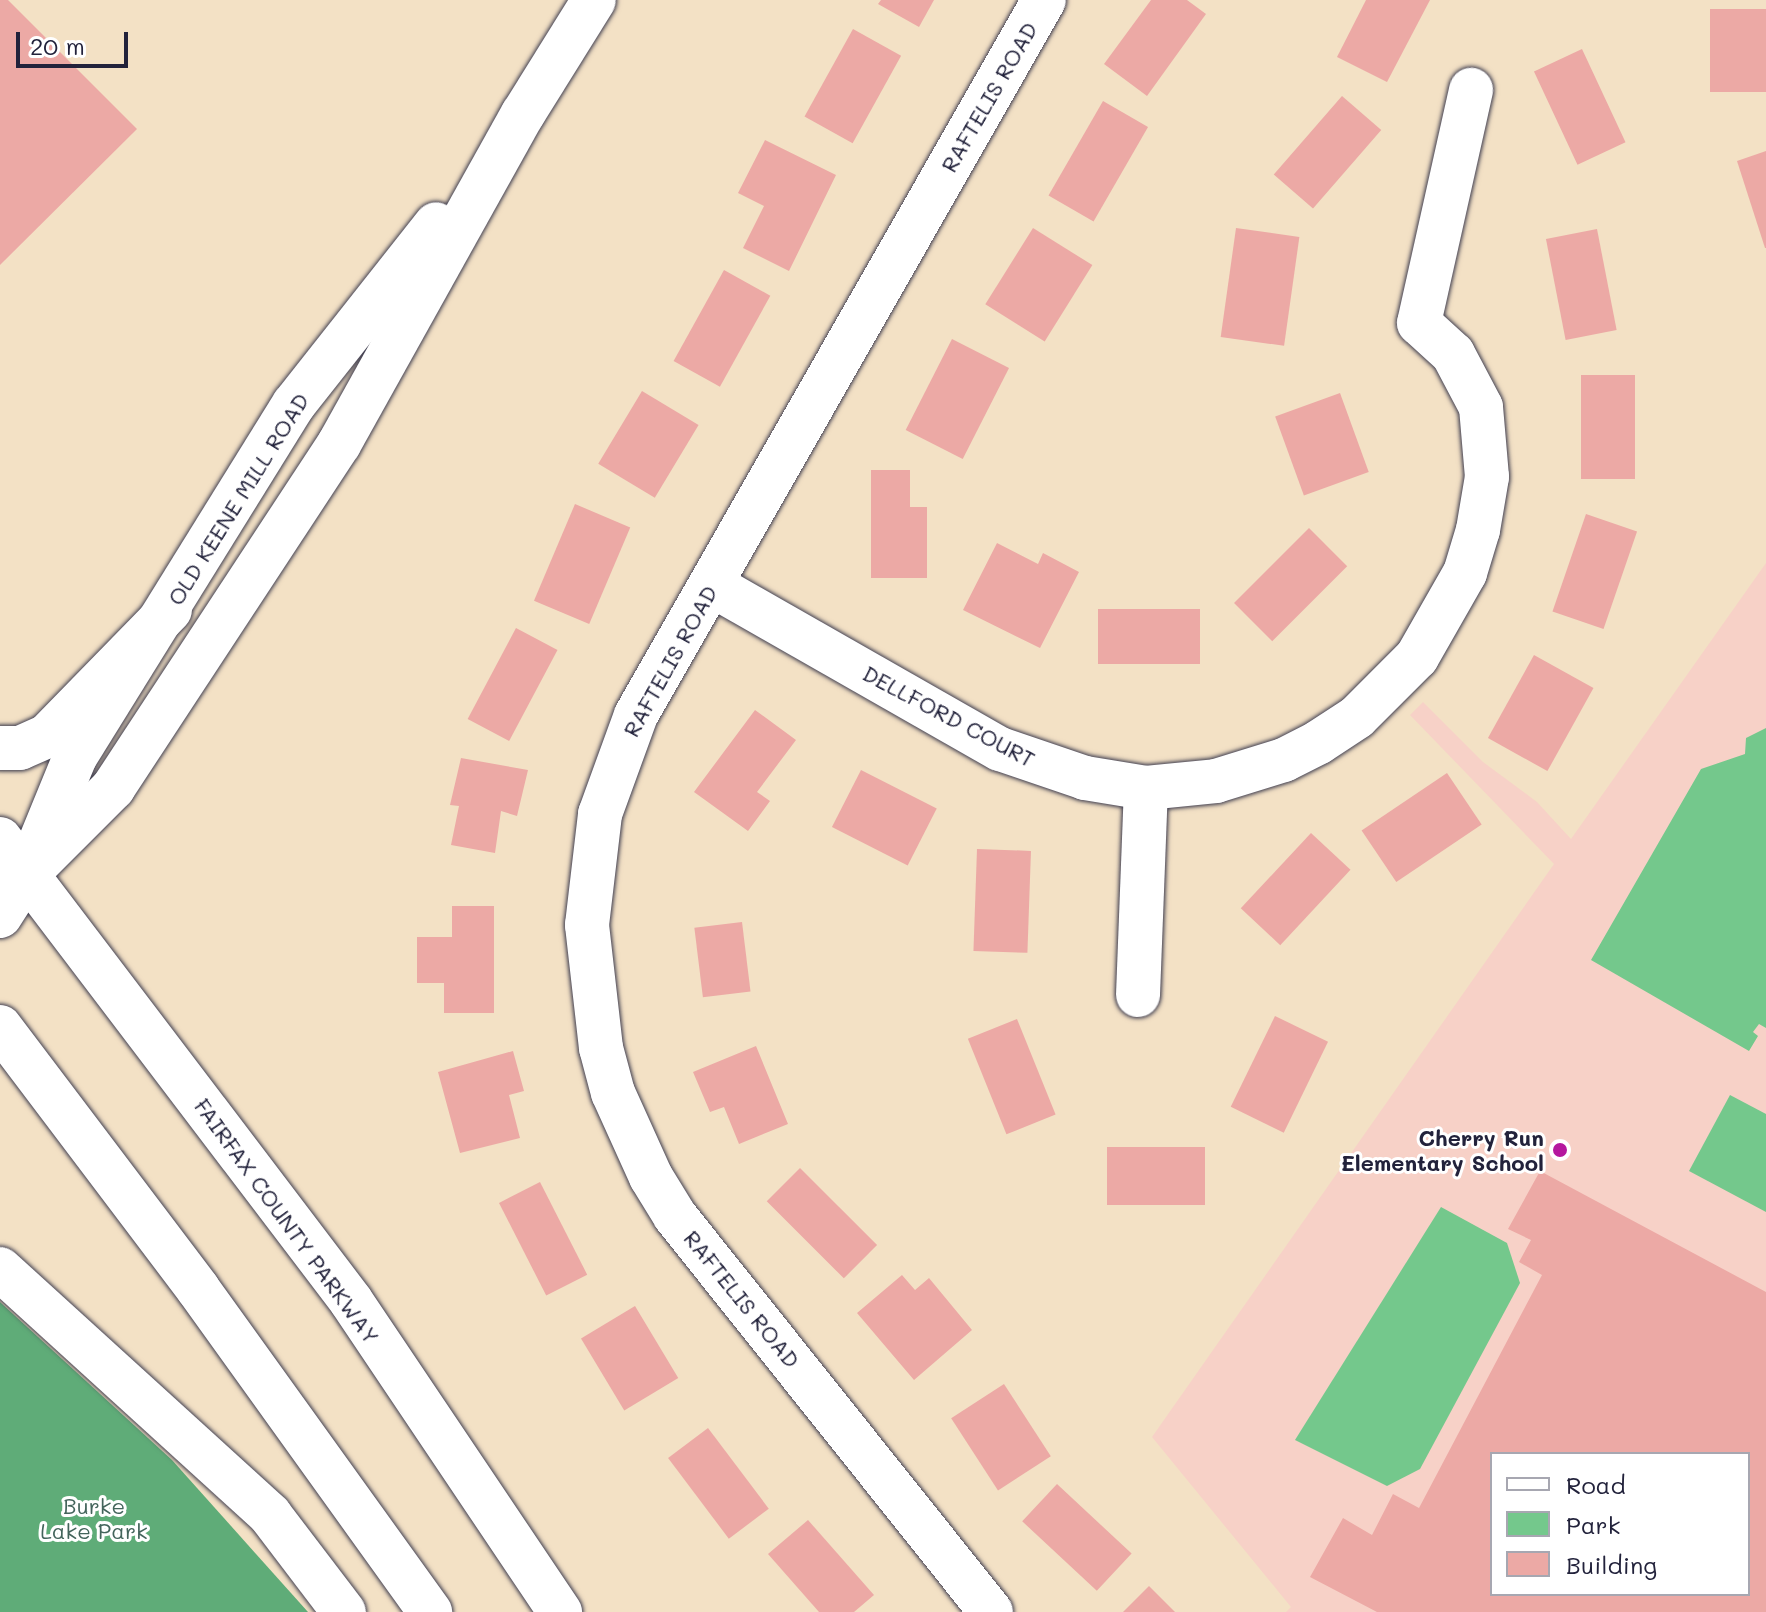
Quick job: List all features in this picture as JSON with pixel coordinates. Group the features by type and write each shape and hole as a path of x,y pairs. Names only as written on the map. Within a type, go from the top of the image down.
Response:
{"main road":[{"name":"OLD KEENE MILL ROAD","path":"27,874 113,788 339,444 523,114 594,0"},
{"name":"RAFTELIS ROAD","path":"991,1612 675,1216 630,1136 605,1063 590,990 587,925 600,814 636,715 1044,0"},
{"name":"DELLFORD COURT","path":"712,585 1000,749 1085,778 1146,788 1241,775 1319,742 1391,686 1443,620 1478,530 1487,439 1472,384 1453,354 1419,323 1471,90"},
{"name":"OLD KEENE MILL ROAD","path":"0,916 27,874 75,757 170,610 294,404 523,114"},
{"path":"0,748 20,748 47,736 170,610"},
{"path":"1138,995 1146,788"},
{"name":"FAIRFAX COUNTY PARKWAY","path":"0,839 351,1301 496,1525 560,1612"},
{"path":"0,1027 198,1289 430,1612"},
{"path":"0,1269 270,1515 344,1612"}],"shaded area":[{"name":"Cherry Run Elementary School","path":"1766,563 1766,1612 1286,1612 1291,1607 1152,1437 1554,864 1410,715 1423,702 1483,762 1537,802 1571,839"}],"green space":[{"path":"1766,728 1766,1028 1759,1024 1753,1032 1758,1036 1749,1051 1591,960 1701,769 1745,754 1746,738"},
{"path":"1730,1095 1766,1114 1766,1212 1689,1171"},
{"path":"1441,1207 1507,1243 1520,1283 1420,1469 1387,1486 1295,1440"},
{"name":"Burke Lake Park","path":"0,1302 172,1460 308,1612 0,1612"}],"building":[{"path":"0,0 8,0 137,129 0,265"},
{"path":"881,0 934,0 919,27 878,4"},
{"path":"1151,0 1187,0 1206,14 1147,96 1104,64"},
{"path":"1366,0 1430,0 1387,82 1337,57"},
{"path":"1710,9 1766,9 1766,92 1710,92"},
{"path":"853,29 901,56 853,143 805,116"},
{"path":"1582,49 1626,142 1577,165 1534,71"},
{"path":"1342,96 1381,130 1313,209 1274,174"},
{"path":"1103,101 1148,127 1094,221 1048,195"},
{"path":"765,140 836,175 789,271 743,248 764,206 738,193"},
{"path":"1766,151 1766,248 1765,248 1737,161"},
{"path":"1033,228 1092,265 1045,341 985,304"},
{"path":"1236,228 1299,237 1284,346 1221,337"},
{"path":"1597,229 1617,330 1566,340 1546,239"},
{"path":"724,270 770,296 720,387 674,361"},
{"path":"952,339 1009,368 963,459 906,430"},
{"path":"1581,375 1635,375 1635,479 1581,479"},
{"path":"642,391 699,425 655,498 598,464"},
{"path":"1340,393 1369,472 1304,496 1275,417"},
{"path":"871,470 910,470 910,507 927,507 927,578 871,578"},
{"path":"575,504 630,527 589,624 534,601"},
{"path":"1586,514 1637,532 1604,629 1552,611"},
{"path":"1309,528 1347,566 1272,641 1234,603"},
{"path":"997,543 1038,564 1043,553 1079,572 1040,648 963,610"},
{"path":"1098,609 1200,609 1200,664 1098,664"},
{"path":"516,628 557,650 509,741 468,719"},
{"path":"1534,655 1593,688 1547,771 1488,738"},
{"path":"755,710 796,740 757,792 770,801 748,831 694,792"},
{"path":"461,758 528,770 517,816 501,811 495,853 451,845 459,806 450,805"},
{"path":"861,770 937,809 908,866 832,827"},
{"path":"1447,773 1482,824 1396,882 1362,831"},
{"path":"1311,833 1350,870 1280,945 1241,908"},
{"path":"977,849 1031,851 1027,953 973,951"},
{"path":"452,906 494,906 494,1013 444,1013 444,983 417,983 417,937 452,937"},
{"path":"742,922 751,991 703,997 694,928"},
{"path":"1275,1016 1328,1042 1284,1133 1231,1107"},
{"path":"1017,1019 1056,1114 1006,1134 968,1039"},
{"path":"756,1046 788,1124 739,1144 724,1107 710,1112 693,1072"},
{"path":"513,1051 524,1091 509,1095 520,1138 460,1153 438,1072"},
{"path":"1107,1147 1205,1147 1205,1205 1107,1205"},
{"path":"800,1168 877,1245 844,1278 767,1201"},
{"path":"1540,1171 1766,1292 1766,1612 1377,1612 1310,1577 1343,1518 1372,1535 1393,1494 1419,1508 1542,1275 1519,1262 1531,1240 1508,1229"},
{"path":"540,1182 587,1275 546,1296 499,1203"},
{"path":"902,1275 915,1290 929,1278 972,1330 914,1380 857,1313"},
{"path":"635,1306 678,1378 624,1410 581,1338"},
{"path":"1004,1384 1051,1456 998,1490 951,1418"},
{"path":"708,1428 769,1509 729,1539 668,1458"},
{"path":"1057,1484 1132,1554 1097,1591 1022,1521"},
{"path":"808,1520 874,1595 854,1612 819,1612 768,1554"},
{"path":"1149,1586 1175,1612 1123,1612"}],"place":[{"name":"Cherry Run Elementary School","path":"1560,1150"}]}
